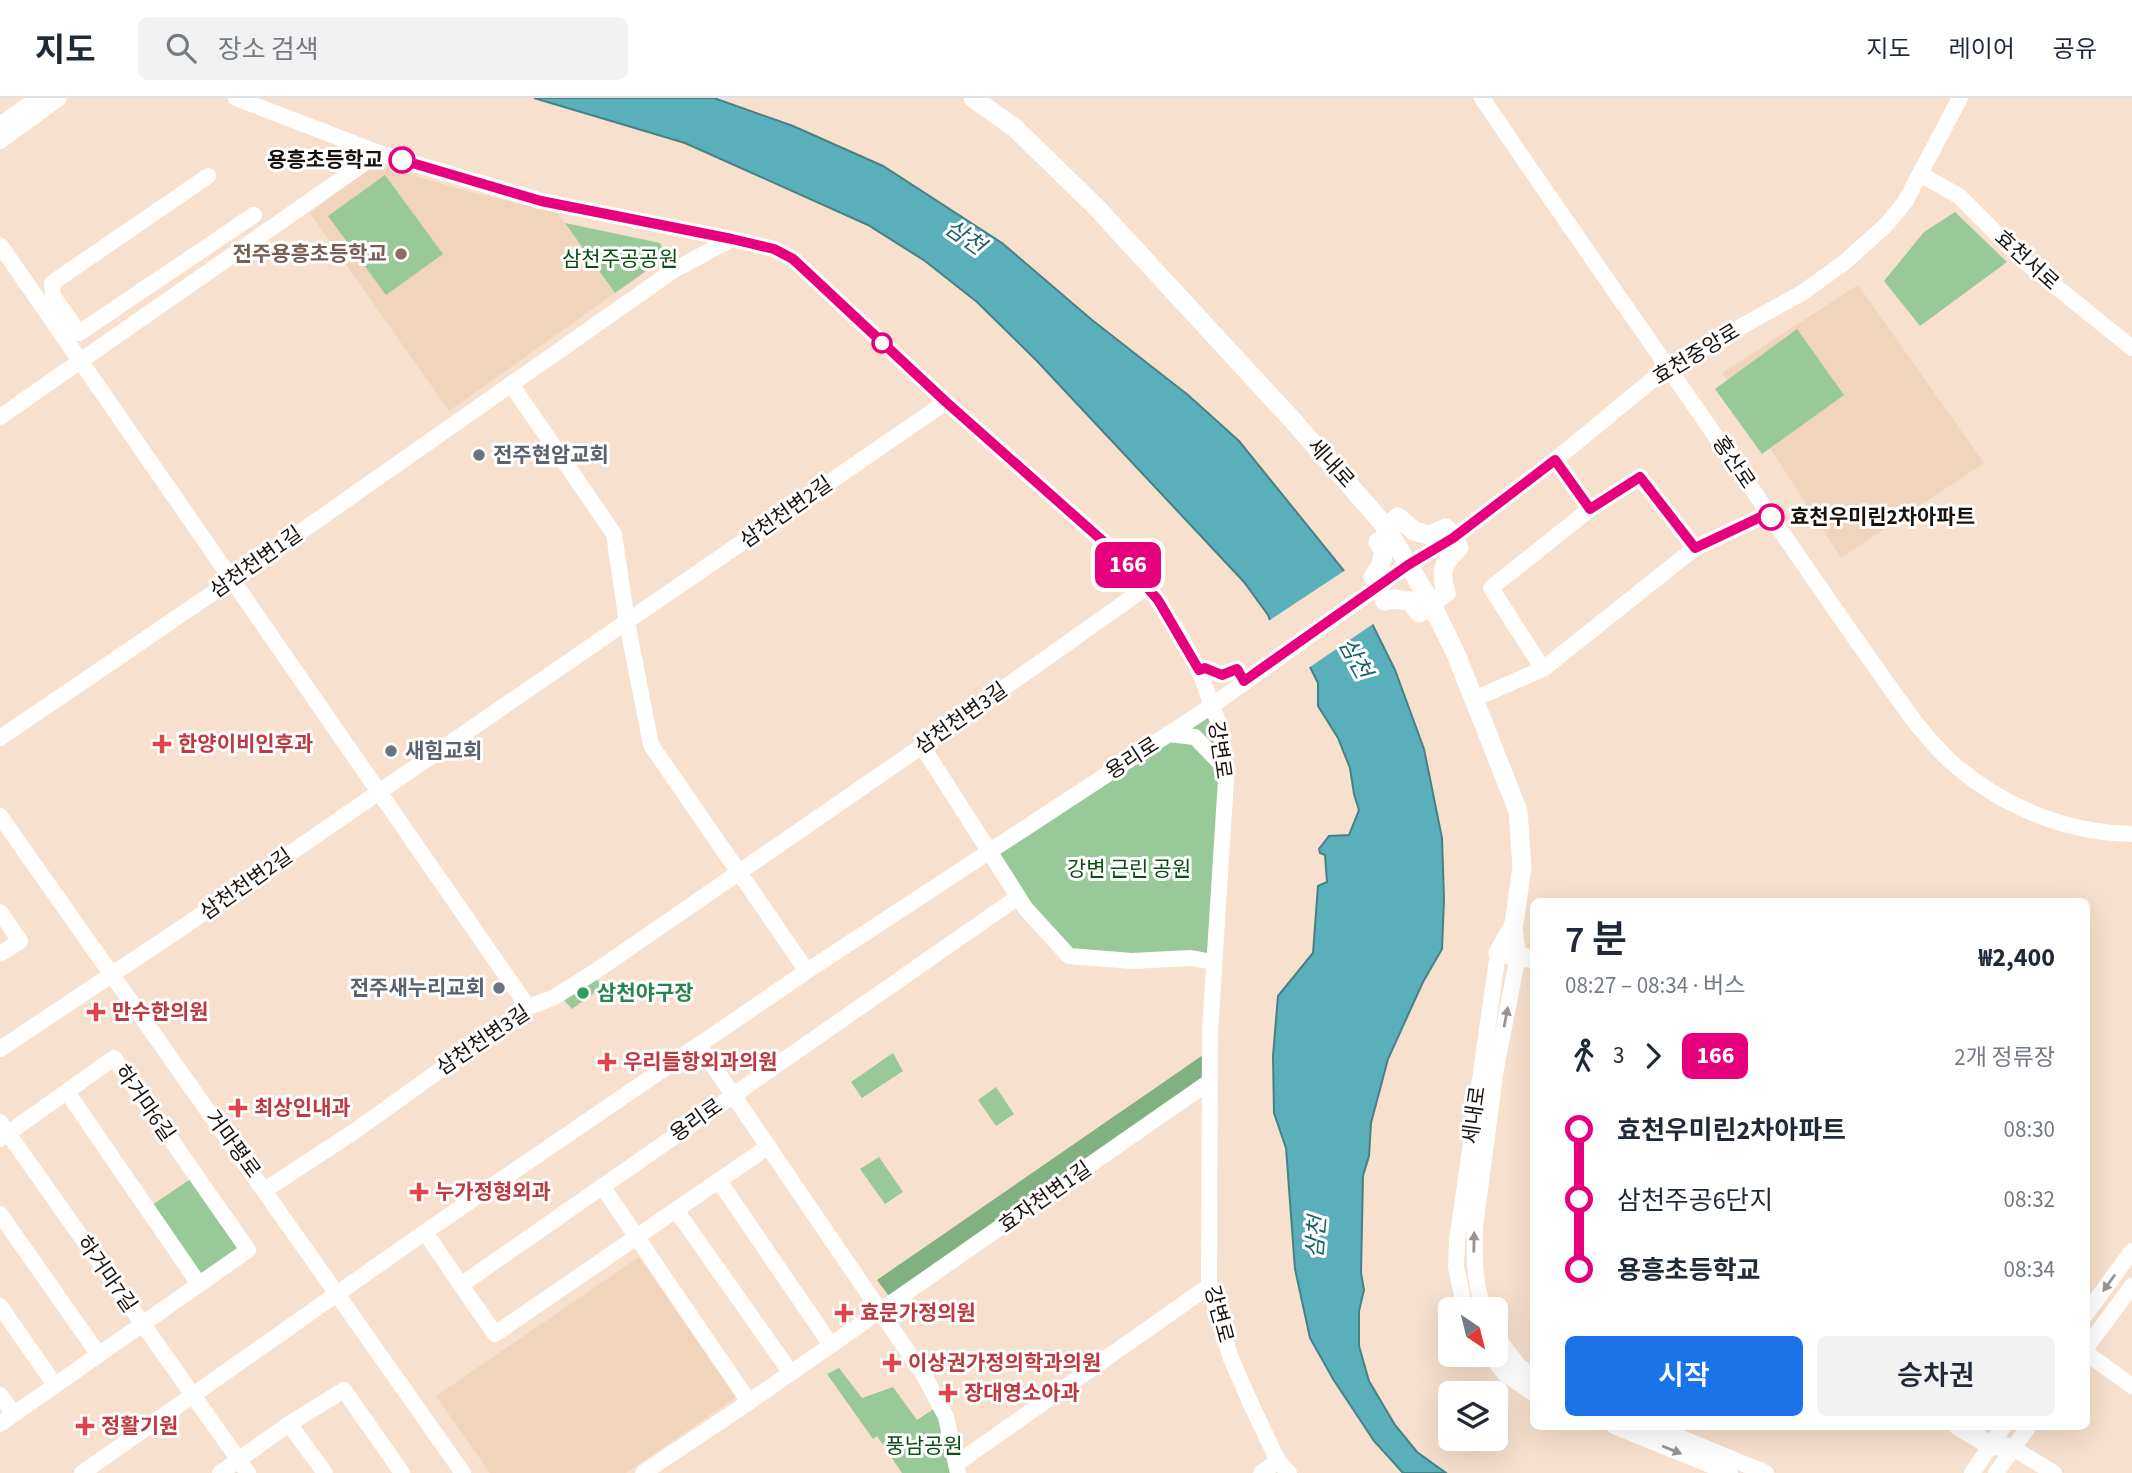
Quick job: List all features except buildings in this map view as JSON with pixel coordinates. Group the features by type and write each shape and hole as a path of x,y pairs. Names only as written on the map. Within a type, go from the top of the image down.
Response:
{"main road":[{"name":"세내로","path":"973,98 1015,128 1097,208 1296,424 1388,531 1432,605 1456,654 1518,811 1522,867 1514,924 1498,953"},
{"path":"1398,517 1414,531 1429,536 1446,528 1453,538 1459,548 1447,559 1441,576 1446,593 1419,613 1410,601 1394,598 1385,601 1382,584 1373,577 1384,551 1378,542 1398,517"},
{"path":"1498,953 1526,958"},
{"path":"1965,1430 1990,1445 2013,1448"}],"street":[{"path":"0,125 38,98"},
{"path":"0,141 59,98"},
{"name":"강변로","path":"236,98 379,153 541,201 732,239 774,249 793,259 946,402 1122,558 1148,586 1202,669 1215,703 1221,730 1225,768 1213,962 1209,1082 1209,1286 1230,1356 1250,1402 1284,1467"},
{"name":"홍산로","path":"1482,98 1575,236 1669,366 1924,735 1956,766 1983,786 2041,817 2071,826 2132,834"},
{"name":"효천중앙로","path":"1244,681 1408,565 1453,538 1555,460 1669,366 1802,293 1845,262 1887,224 1905,202 1960,98"},
{"path":"0,417 379,153"},
{"name":"효천서로","path":"1920,174 1959,196 2023,260 2132,348"},
{"path":"208,176 52,284 54,296 79,333 254,215"},
{"name":"삼천천변1길","path":"0,738 232,580 674,270 732,239"},
{"path":"0,245 528,1007"},
{"path":"511,384 614,534 627,622 651,745 807,971"},
{"name":"삼천천변2길","path":"0,1049 112,976 946,402"},
{"path":"1555,460 1590,509"},
{"path":"1543,669 1491,588 1590,509 1640,477 1695,548"},
{"path":"1474,699 1543,669 1695,548 1769,513"},
{"name":"삼천천변3길","path":"265,1189 355,1130 528,1007 552,998 585,978 922,746 1148,586"},
{"path":"1202,669 1222,675 1237,669 1244,681"},
{"name":"용리로","path":"82,1473 425,1232 807,971 1215,703 1244,681"},
{"path":"1168,734 1195,737 1225,768"},
{"path":"922,746 1026,909 1069,956 1132,961 1191,958 1213,962"},
{"name":"거마평로","path":"0,816 463,1473"},
{"name":"용리로","path":"461,1285 1018,897"},
{"path":"0,912 20,941 0,954"},
{"name":"세내로","path":"1480,1297 1474,1253 1475,1227 1496,1068 1526,958 1514,924"},
{"name":"세내로","path":"1462,1297 1456,1267 1457,1241 1498,953"},
{"path":"699,1045 925,1377 946,1417 957,1468 1209,1286"},
{"name":"하거마6길","path":"72,1224 3,1131 114,1058 186,1161"},
{"name":"효자천변1길","path":"643,1473 1209,1082"},
{"path":"66,1092 200,1284"},
{"path":"425,1232 495,1334 769,1146"},
{"name":"하거마7길","path":"0,1424 248,1250 186,1161"},
{"path":"719,1181 831,1345"},
{"path":"602,1186 749,1402"},
{"path":"677,1210 791,1373"},
{"path":"0,1214 99,1354"},
{"name":"하거마7길","path":"72,1224 142,1324"},
{"path":"2090,1309 2132,1251"},
{"path":"2090,1345 2132,1286"},
{"path":"0,1306 55,1385"},
{"path":"142,1324 244,1467"},
{"path":"1508,1352 1519,1366 1530,1374"},
{"path":"2090,1354 2132,1387"},
{"path":"1499,1367 1530,1391"},
{"path":"220,1473 244,1467 289,1424 344,1390 402,1473"},
{"path":"0,1395 14,1414"},
{"path":"289,1424 320,1466"},
{"path":"1624,1430 1730,1473"},
{"path":"1662,1430 1766,1473"},
{"path":"1972,1473 2001,1430"},
{"path":"1996,1473 2026,1430"},
{"path":"2013,1448 2054,1473"},
{"path":"1261,1473 1284,1467"}],"shaded area":[{"path":"375,164 473,193 557,212 615,293 449,411 310,213"},
{"path":"1858,285 1984,463 1841,558 1722,373"},
{"path":"639,1257 736,1397 626,1473 490,1473 436,1396"}],"green space":[{"path":"385,175 443,254 386,295 328,216"},
{"path":"1955,212 2007,262 1920,326 1884,281 1924,232"},
{"name":"삼천주공공원","path":"565,223 660,243 666,257 615,293"},
{"path":"1797,329 1844,395 1762,454 1715,389"},
{"name":"강변 근린 공원","path":"1213,705 1221,730 1213,962 1069,956 989,852"},
{"name":"삼천야구장","path":"595,977 602,987 572,1009 564,1000"},
{"path":"893,1053 903,1071 862,1098 851,1082"},
{"path":"1203,1055 1202,1078 889,1296 877,1280"},
{"path":"996,1087 1014,1114 996,1126 978,1100"},
{"path":"879,1157 903,1192 885,1204 860,1169"},
{"path":"192,1178 238,1245 237,1254 198,1276 149,1207"},
{"name":"풍남공원","path":"839,1368 862,1398 893,1387 917,1420 940,1405 958,1473 902,1473 877,1436 873,1439 827,1374"}],"water":[{"name":"삼천","path":"534,98 714,98 793,126 883,166 1002,243 1092,320 1188,395 1239,441 1349,577 1395,670 1424,749 1442,838 1444,899 1442,949 1423,982 1388,1059 1371,1123 1369,1156 1363,1176 1361,1273 1364,1290 1359,1311 1359,1346 1369,1381 1395,1425 1417,1452 1446,1473 1403,1473 1374,1441 1333,1379 1310,1338 1295,1269 1286,1148 1274,1113 1273,1056 1278,996 1313,953 1318,886 1327,882 1325,855 1320,853 1319,849 1329,836 1349,835 1359,810 1350,768 1338,738 1318,706 1318,683 1310,667 1283,654 1268,615 1244,582 1036,360 977,302 925,261 868,225 685,143"}],"pier":[{"path":"1347,569 1376,622 1307,669 1280,657 1267,622"}],"bus line":[{"name":"166","path":"402,160 541,201 732,239 774,249 793,259 946,402 1122,558 1158,600 1199,670 1205,668 1222,675 1237,669 1244,681 1408,565 1453,538 1555,460 1590,509 1640,477 1695,548 1769,513 1771,517"}],"place":[{"name":"용흥초등학교","path":"402,160"},
{"name":"전주용흥초등학교","path":"401,254"},
{"name":"전주현암교회","path":"479,455"},
{"name":"효천우미린2차아파트","path":"1771,517"},
{"name":"한양이비인후과","path":"162,744"},
{"name":"새힘교회","path":"391,751"},
{"name":"전주새누리교회","path":"499,988"},
{"name":"삼천야구장","path":"583,993"},
{"name":"만수한의원","path":"96,1012"},
{"name":"우리들항외과의원","path":"607,1062"},
{"name":"최상인내과","path":"238,1108"},
{"name":"누가정형외과","path":"419,1192"},
{"name":"효문가정의원","path":"844,1313"},
{"name":"이상권가정의학과의원","path":"892,1363"},
{"name":"장대영소아과","path":"948,1393"},
{"name":"정활기원","path":"85,1426"}]}
